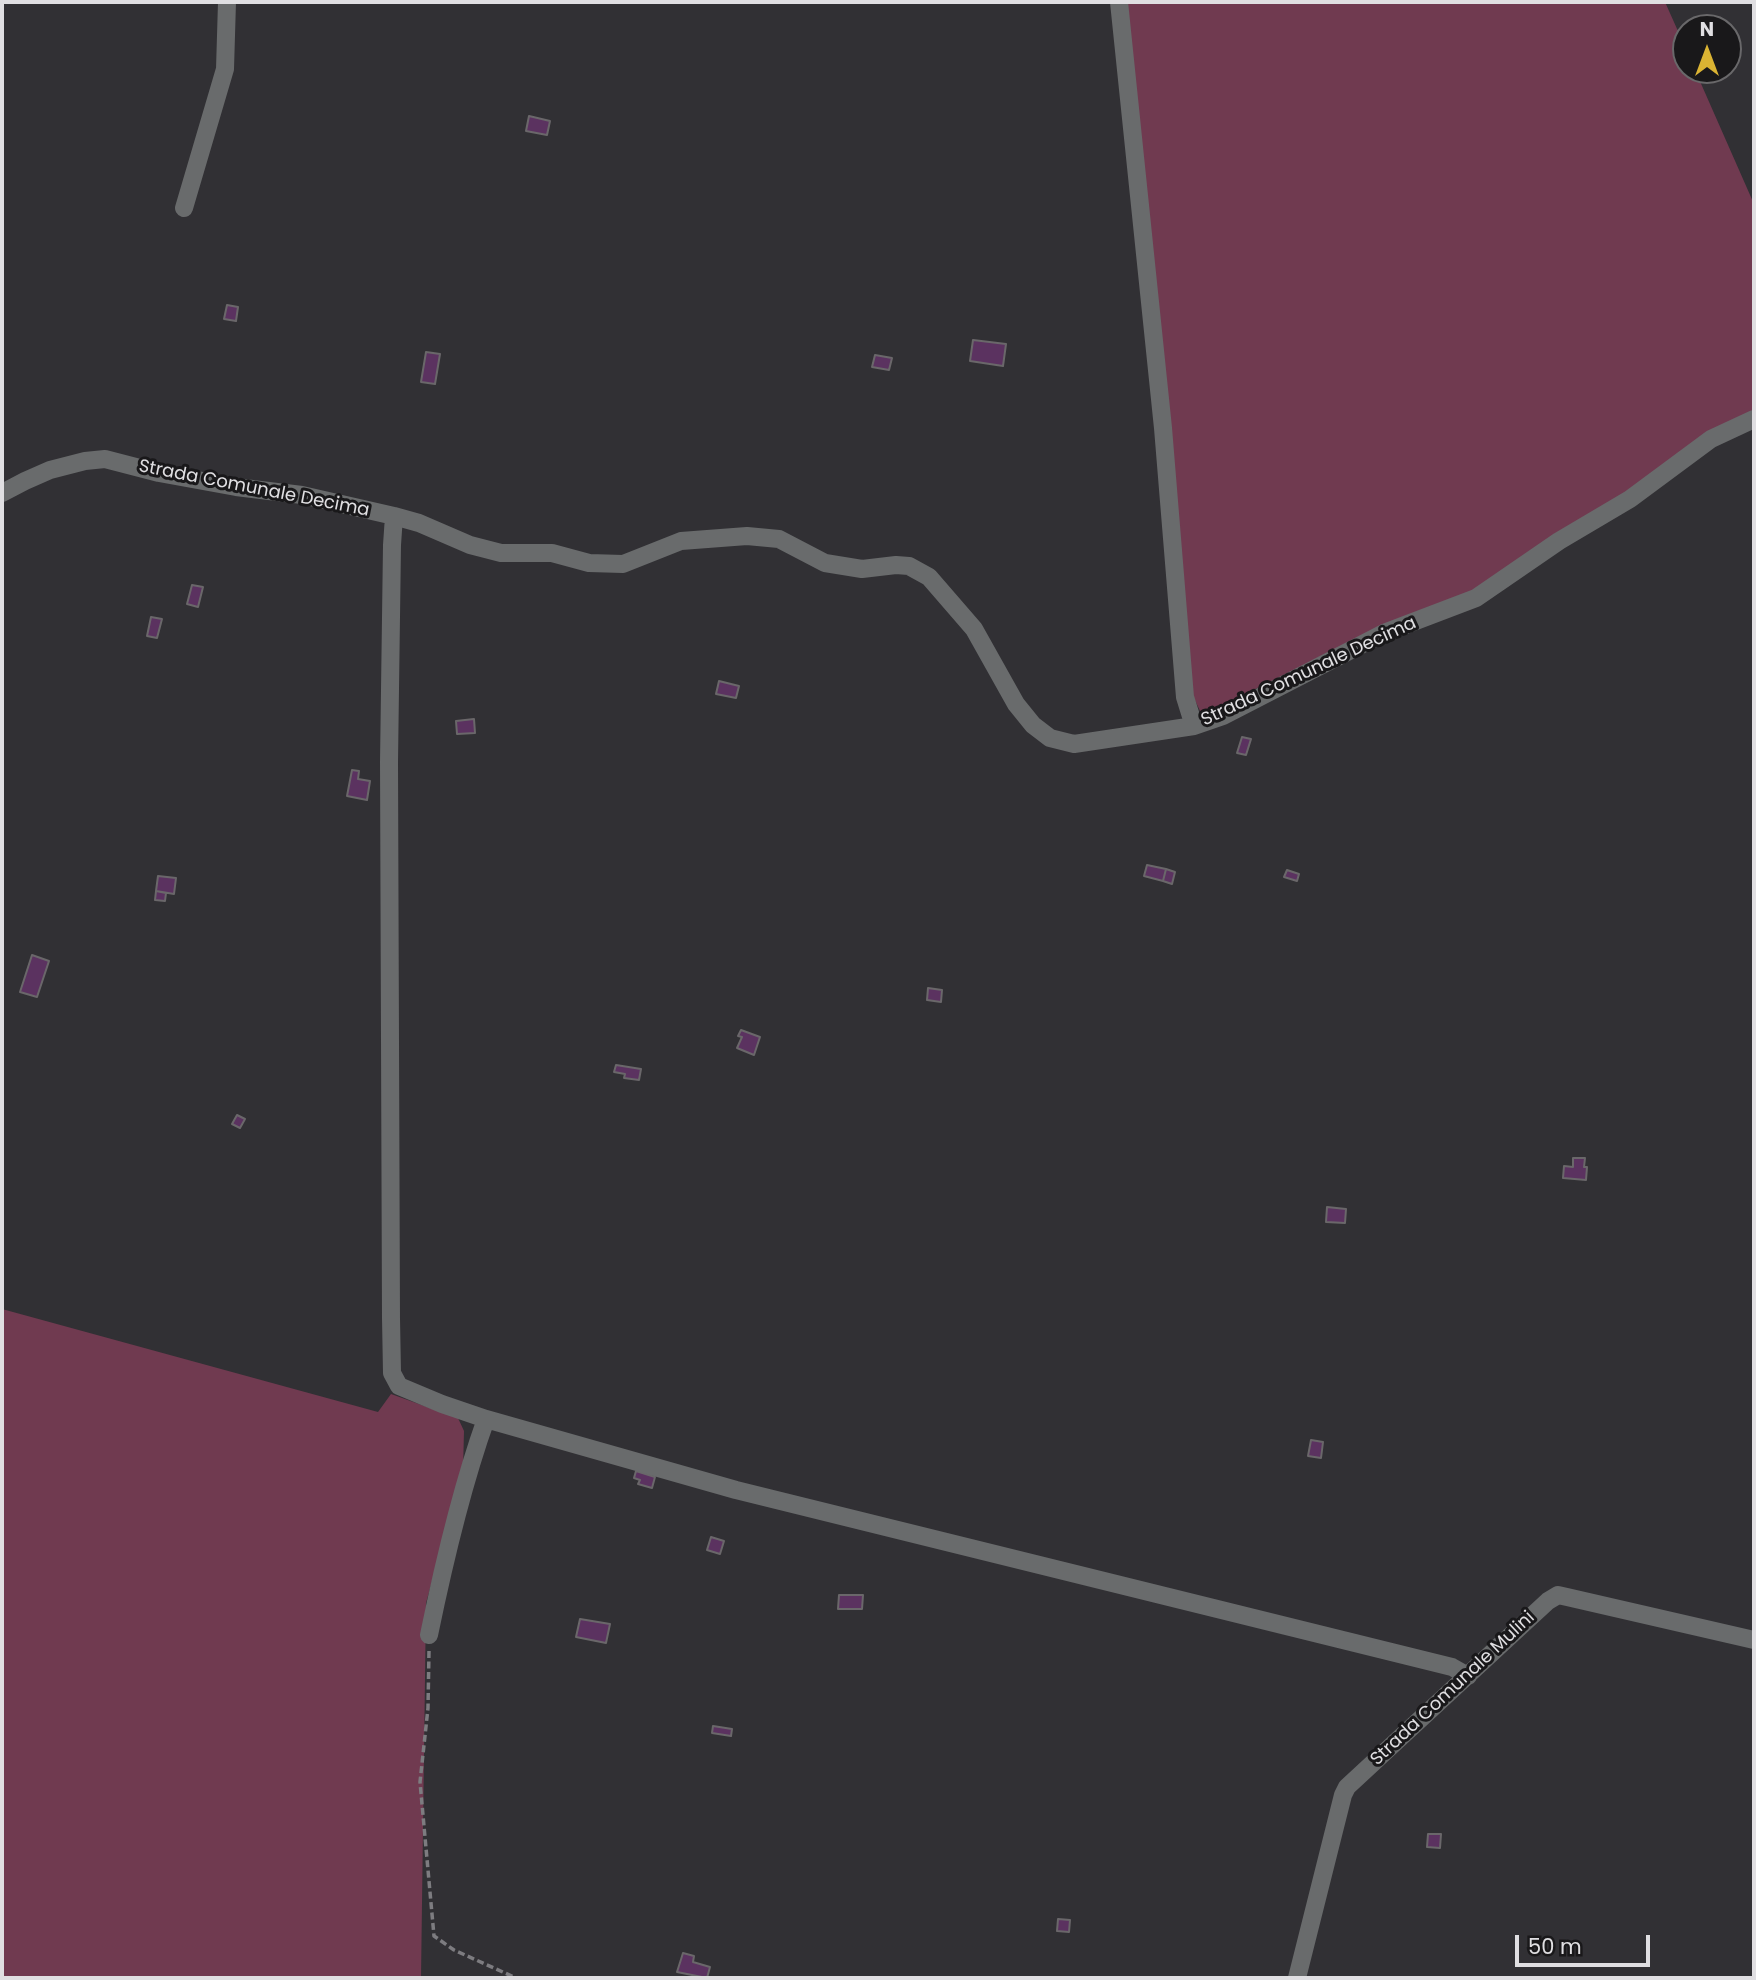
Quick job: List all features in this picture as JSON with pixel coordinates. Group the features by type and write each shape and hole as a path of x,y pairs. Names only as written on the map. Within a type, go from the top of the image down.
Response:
{"street":[{"path":"184,208 225,69 227,2"},
{"path":"1119,2 1160,403 1185,697 1194,726"},
{"name":"Strada Comunale Decima","path":"2,494 50,470 104,459 159,473 302,495 394,516 419,523 470,545 501,553 552,553 589,563 623,564 681,541 747,537 779,539 825,563 862,569 909,566 929,577 974,629 1016,704 1033,725 1050,738 1074,744 1194,726 1223,716 1384,633 1476,598 1559,541 1630,499 1712,439 1754,419"},
{"path":"394,516 389,762 392,1373 399,1386 486,1419 736,1490 1452,1667 1468,1676"},
{"path":"429,1635 443,1567 486,1419"},
{"name":"Strada Comunale Mulini","path":"1297,1978 1343,1795 1348,1787 1548,1601 1558,1595 1754,1640"}],"path":[{"path":"429,1635 428,1708 420,1782 434,1936 454,1950 516,1978"}],"shaded area":[{"path":"1126,2 1665,2 1672,18 1672,84 1701,84 1754,204 1754,412 1472,591 1382,627 1202,715 1192,694"},
{"path":"2,1309 378,1412 391,1394 458,1418 464,1431 463,1470 426,1603 421,1978 2,1978"}],"building":[{"path":"529,116 550,121 547,135 526,131"},
{"path":"227,305 238,307 236,321 224,319"},
{"path":"973,340 1006,344 1003,366 970,361"},
{"path":"426,352 440,354 435,384 421,382"},
{"path":"875,355 892,358 889,370 872,367"},
{"path":"192,585 203,587 198,607 187,604"},
{"path":"151,617 162,619 157,638 147,636"},
{"path":"719,681 739,686 736,698 716,694"},
{"path":"474,719 475,733 457,734 456,721"},
{"path":"1242,737 1251,739 1246,755 1237,753"},
{"path":"352,770 359,771 358,779 370,781 367,800 347,796"},
{"path":"1147,865 1166,869 1163,881 1144,876"},
{"path":"1166,869 1175,872 1172,884 1163,881"},
{"path":"1287,870 1299,874 1297,881 1284,877"},
{"path":"158,876 176,878 174,894 156,891"},
{"path":"156,891 166,893 165,901 155,900"},
{"path":"32,955 49,961 37,997 20,992"},
{"path":"928,988 942,990 941,1002 927,1000"},
{"path":"741,1030 760,1037 754,1055 737,1048 742,1037 738,1036"},
{"path":"616,1065 641,1069 639,1080 624,1078 625,1074 614,1072"},
{"path":"237,1115 245,1119 240,1128 232,1124"},
{"path":"1573,1158 1585,1158 1586,1180 1563,1178 1564,1166 1573,1167"},
{"path":"1327,1207 1346,1209 1345,1223 1326,1222"},
{"path":"1311,1440 1323,1442 1321,1458 1308,1456"},
{"path":"636,1471 655,1477 652,1488 638,1484 640,1480 634,1478"},
{"path":"711,1537 724,1541 720,1554 707,1550"},
{"path":"839,1595 863,1595 862,1609 838,1609"},
{"path":"580,1619 610,1624 606,1643 576,1637"},
{"path":"713,1726 732,1729 731,1736 712,1733"},
{"path":"1428,1834 1441,1834 1440,1848 1427,1847"},
{"path":"1058,1919 1070,1920 1069,1932 1057,1931"},
{"path":"683,1953 694,1956 693,1962 710,1967 707,1978 677,1972"}]}
